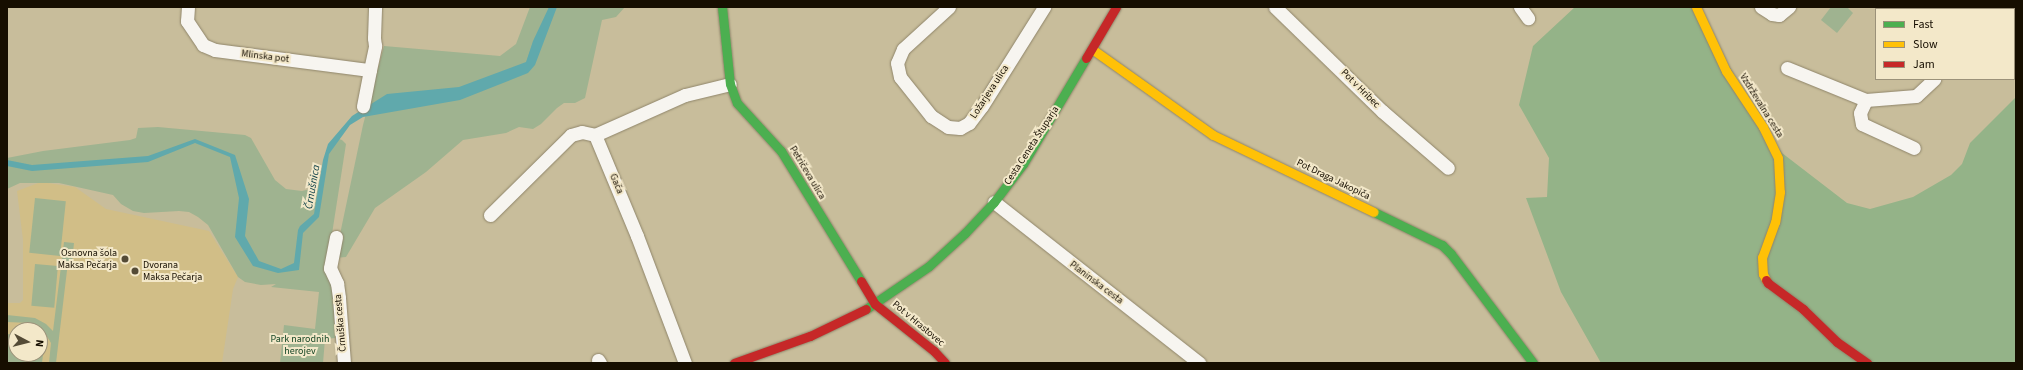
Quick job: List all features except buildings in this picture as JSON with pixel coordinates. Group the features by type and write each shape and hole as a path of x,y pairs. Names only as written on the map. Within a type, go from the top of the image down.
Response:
{"street":[{"name":"Mlinska pot","path":"188,7 187,21 203,45 215,50 370,70"},
{"path":"363,106 375,46 375,7"},
{"name":"Petričeva ulica","path":"722,7 730,84 737,103 781,151 875,304"},
{"name":"Ložarjeva ulica","path":"949,7 903,49 898,63 900,77 931,116 948,127 960,128 969,123 982,106 1044,7"},
{"name":"Cesta Ceneta Štuparja","path":"734,363 816,334 875,304 929,266 965,233 994,202 1023,164 1116,7"},
{"name":"Pot v Hribec","path":"1275,7 1382,111 1448,168"},
{"path":"1520,7 1528,18"},
{"name":"Vzdrževalna cesta","path":"1696,7 1726,71 1763,127 1778,158 1780,173 1779,200 1775,222 1762,257 1763,274 1768,283 1803,309 1837,342 1867,363"},
{"path":"1761,7 1772,14 1779,15 1790,7"},
{"name":"Pot Draga Jakopiča","path":"1092,49 1213,135 1442,245 1451,254 1523,352 1534,363"},
{"path":"1787,68 1866,100 1916,96 1933,80"},
{"path":"490,215 572,135 582,132 595,135 685,95 730,84"},
{"path":"1866,100 1860,113 1862,124 1914,148"},
{"name":"Gača","path":"595,135 638,236 685,363"},
{"name":"Planinska cesta","path":"994,202 1199,363"},
{"name":"Črnuška cesta","path":"336,237 330,268 337,283 344,363"},
{"name":"Pot v Hrastovec","path":"875,304 934,351 945,363"}],"shaded area":[{"name":"Osnovna šola Maksa Pečarja","path":"41,182 75,187 106,209 209,231 238,277 233,289 222,363 7,363 7,303 20,303 23,300 23,240 17,191"}],"green space":[{"path":"530,7 625,7 616,17 602,20 585,98 575,103 564,103 541,124 533,129 519,127 506,133 463,140 426,172 375,208 346,257 335,258 363,125 384,46 500,56 516,44"},
{"path":"1575,7 1693,7 1782,153 1847,203 1870,209 1913,197 1951,175 1962,164 1970,143 2016,97 2016,363 1601,363 1561,292 1526,198 1547,197 1549,158 1519,105 1533,46"},
{"path":"1831,7 1847,7 1853,13 1837,33 1821,20"},
{"name":"Park narodnih herojev","path":"158,127 245,135 251,138 275,180 286,189 302,191 314,188 318,182 326,164 332,141 336,138 342,140 346,144 327,266 334,299 335,338 325,339 323,363 280,363 284,325 315,329 319,292 271,287 276,284 261,285 245,282 238,277 208,225 189,212 179,211 144,213 133,211 121,204 113,195 59,183 20,183 7,189 7,158 43,151 130,140 136,138 138,128"},
{"path":"35,198 66,201 60,256 29,253"},
{"path":"64,242 74,243 72,262 68,262 56,363 49,363 51,343 48,338 48,326 53,331"},
{"path":"35,264 58,266 54,308 31,306"},
{"path":"7,315 35,318 42,322 7,322"},
{"path":"7,334 8,362 42,362 42,363 7,363"}],"water":[{"name":"Črnušnica","path":"549,7 557,7 535,65 528,73 460,100 363,117 350,125 329,154 319,217 303,233 299,270 278,273 253,266 235,237 239,198 230,157 195,143 148,162 32,171 7,166 7,160 32,165 148,156 195,139 235,155 249,199 245,236 259,261 281,269 294,263 298,230 300,226 314,214 323,160 328,144 352,116 387,94 459,87 526,62 533,41"}],"traffic: fast":[{"path":"722,7 730,84 737,103 781,151 861,281"},
{"path":"866,309 929,266 965,233 994,202 1023,164 1086,58"},
{"path":"1374,212 1442,245 1451,254 1533,363"}],"traffic: slow":[{"path":"1696,7 1726,71 1763,127 1778,158 1780,192 1775,222 1762,257 1763,274 1766,280"},
{"path":"1092,49 1213,135 1374,212"}],"traffic: jam":[{"path":"1086,58 1116,7"},
{"path":"1766,280 1803,309 1837,342 1867,363"},
{"path":"861,281 875,304 934,351 945,363"},
{"path":"734,363 810,336 866,309"}],"place":[{"name":"Osnovna šola Maksa Pečarja","path":"125,259"},
{"name":"Dvorana Maksa Pečarja","path":"135,271"}]}
